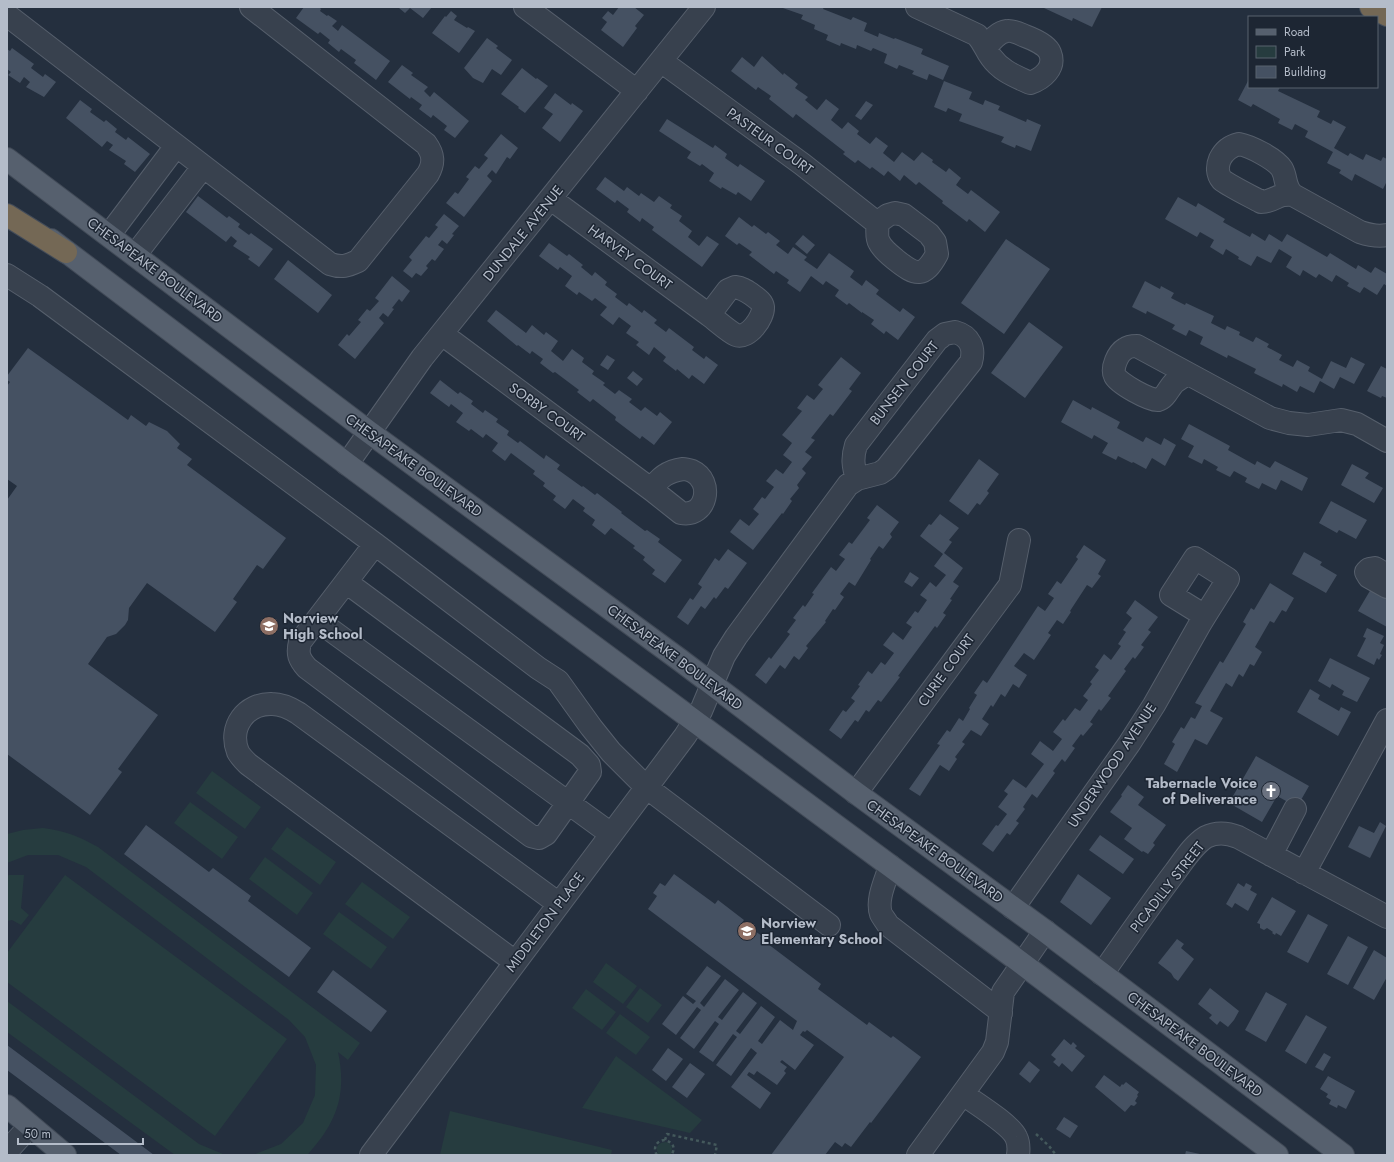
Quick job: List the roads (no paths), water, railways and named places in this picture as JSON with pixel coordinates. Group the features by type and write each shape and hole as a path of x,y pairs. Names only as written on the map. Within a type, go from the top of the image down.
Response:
{"highway":[{"path":"1371,7 1387,15"},
{"path":"7,215 66,252"}],"main road":[{"name":"CHESAPEAKE BOULEVARD","path":"7,158 369,432 713,685 856,793 1045,931 1344,1155"},
{"path":"7,207 347,464 1023,964 1271,1153"},
{"path":"7,1106 65,1155"}],"street":[{"path":"7,15 330,264 340,267 348,266 358,261 428,174 432,168 433,160 431,150 426,144 251,7"},
{"path":"525,7 637,91"},
{"name":"DUNDALE AVENUE","path":"347,464 422,358 704,7"},
{"path":"917,7 977,35 986,47"},
{"name":"PASTEUR COURT","path":"661,61 802,164 877,224"},
{"path":"109,235 176,146"},
{"path":"135,255 203,167"},
{"path":"1293,195 1360,232 1370,235 1387,235"},
{"name":"HARVEY COURT","path":"551,199 709,315"},
{"path":"9,280 46,301 375,544 538,668 558,681 611,752 646,788 829,925"},
{"name":"BUNSEN COURT","path":"713,685 724,656 736,638 848,486 858,479 880,473 886,469 970,362 973,355 972,345 967,337 961,333 955,332 945,334 937,340 856,445 853,456 854,468 858,479"},
{"name":"SORBY COURT","path":"442,334 652,490"},
{"path":"1188,374 1270,418 1289,423 1308,425 1341,420 1357,424 1387,441"},
{"name":"CURIE COURT","path":"856,793 1010,585 1019,540"},
{"path":"346,582 580,755 589,764 590,772 546,834 539,838 531,836 307,668 299,658 298,650 300,642 375,544"},
{"path":"1387,575 1375,568 1369,569 1366,572 1369,578 1387,587"},
{"name":"UNDERWOOD AVENUE","path":"1013,908 1129,744 1154,705 1204,616"},
{"path":"317,620 611,834"},
{"name":"MIDDLETON PLACE","path":"371,1155 646,788 694,722 701,711 713,685"},
{"path":"515,962 248,764 238,753 235,742 236,727 244,714 259,705 272,704 288,707 298,713 559,904"},
{"path":"1304,873 1387,720"},
{"path":"1271,855 1295,809"},
{"name":"PICADILLY STREET","path":"1102,974 1156,897 1197,843 1216,834 1230,834 1387,917"},
{"path":"890,866 881,895 880,905 881,914 888,925 1001,1013"},
{"path":"918,1155 988,1059 997,1042 1003,992 1045,931"},
{"path":"963,1094 1008,1127 1016,1136 1019,1147 1018,1155"},
{"path":"7,1151 30,1126"}],"place":[{"name":"Norview High School","path":"269,626"},
{"name":"Tabernacle Voice of Deliverance","path":"1271,791"},
{"name":"Norview Elementary School","path":"747,931"}]}
